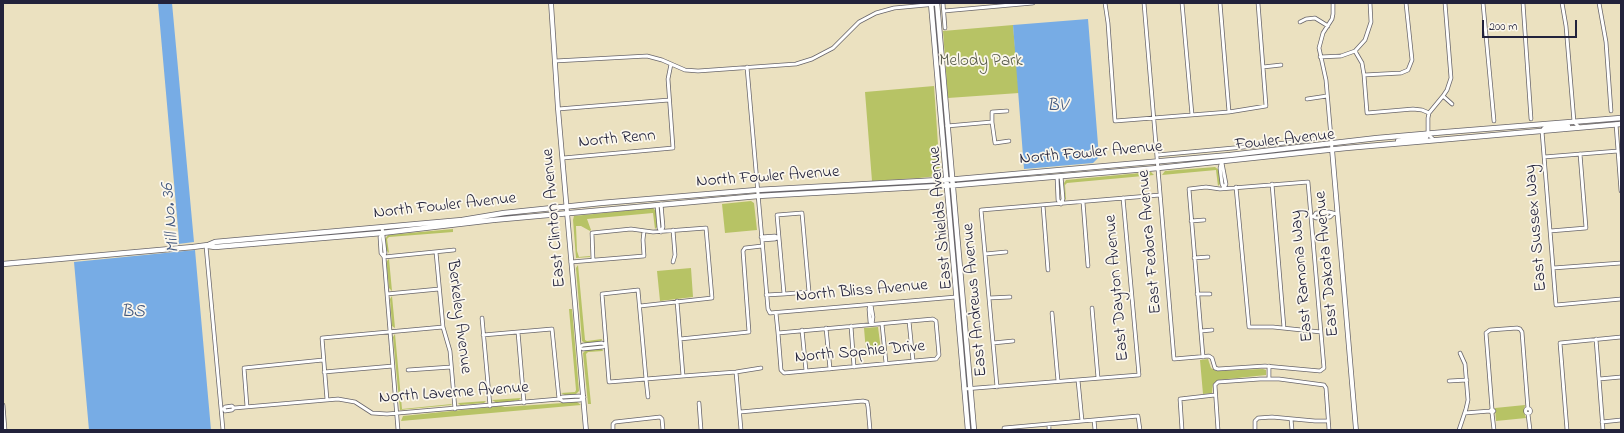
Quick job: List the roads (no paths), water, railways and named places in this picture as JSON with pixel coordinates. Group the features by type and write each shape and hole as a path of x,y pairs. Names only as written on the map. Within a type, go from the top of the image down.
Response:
{"main road":[{"name":"East Shields Avenue","path":"931,4 945,180 968,430"},
{"name":"East Shields Avenue","path":"937,4 974,430"},
{"path":"934,52 938,63 941,92 944,92"},
{"name":"Fowler Avenue","path":"952,186 1158,168 1428,134 1574,122 1620,122"},
{"path":"1542,131 1548,127 1569,126 1574,122"},
{"name":"Fowler Avenue","path":"1331,147 1467,138 1620,122"},
{"path":"1467,138 1470,133 1495,131 1508,127"},
{"path":"1393,144 1403,140 1426,137 1428,134"},
{"name":"North Fowler Avenue","path":"207,246 215,242 318,233 382,232 504,213 687,196 757,190 952,180 1331,147"},
{"path":"1059,177 1058,174 1061,173 1086,170 1089,168"},
{"path":"808,193 814,190 838,189 854,185"},
{"name":"North Fowler Avenue","path":"3,264 382,232 659,204 758,196 952,186"},
{"path":"659,204 661,202 683,199 687,196"},
{"path":"283,241 284,238 318,233"},
{"path":"952,251 955,256 958,282 962,296"},
{"path":"956,297 959,298 962,326 966,340"}],"street":[{"name":"East Clinton Avenue","path":"551,3 558,110 586,430"},
{"path":"943,3 945,28"},
{"path":"944,11 1033,3"},
{"path":"1105,3 1108,23 1115,121 1229,112 1266,106 1258,3"},
{"name":"East Fedora Avenue","path":"1144,3 1174,359 1203,356"},
{"path":"1182,3 1192,115"},
{"path":"1220,3 1229,112"},
{"name":"East Dakota Avenue","path":"1333,3 1333,14 1320,42 1320,57 1325,73 1335,214 1356,430"},
{"path":"1320,57 1341,56 1355,51 1365,40 1371,22 1370,3"},
{"path":"1364,75 1402,73 1408,70 1412,60 1406,3"},
{"path":"1434,140 1428,134 1427,122 1429,113 1447,90 1451,78 1445,3"},
{"path":"1483,3 1494,121"},
{"path":"1523,3 1532,118"},
{"path":"1562,3 1566,26 1574,122 1580,127"},
{"path":"1599,3 1606,42 1611,111"},
{"path":"555,62 647,56 662,60 686,70 698,71 796,64 812,59 833,48 859,22 876,13 894,8 937,4"},
{"path":"1300,22 1310,18 1315,18 1328,26"},
{"path":"1355,51 1362,63 1367,113 1413,109 1422,110 1429,113"},
{"path":"558,110 669,100 668,79 671,64"},
{"path":"1263,67 1282,65"},
{"path":"747,67 766,295 784,294 808,292 802,213 777,215 784,294"},
{"path":"1307,99 1327,96"},
{"path":"1443,96 1452,104"},
{"name":"North Renn","path":"563,158 673,148 669,100"},
{"path":"1007,111 992,112 992,122 995,143 1009,142"},
{"path":"947,126 992,122"},
{"path":"1620,122 1618,151 1621,191"},
{"name":"East Sussex Way","path":"1542,131 1556,305 1621,300"},
{"path":"1157,155 1304,141 1330,135"},
{"path":"1544,157 1618,151"},
{"path":"1550,231 1586,228 1580,154"},
{"path":"1222,161 1226,184 1224,188"},
{"path":"1059,177 1058,200 1061,204"},
{"name":"East Ramona Way","path":"1269,366 1320,371 1324,368 1313,216 1308,182 1272,184"},
{"path":"1269,379 1269,366 1218,369 1213,365 1212,358 1209,356 1203,356 1189,189 1272,184 1284,328"},
{"path":"1236,187 1249,327 1272,326 1321,332"},
{"path":"1048,270 1043,205 1160,195"},
{"name":"East Dayton Avenue","path":"1098,378 1139,375 1123,198"},
{"path":"1083,202 1088,266"},
{"path":"659,204 659,228 661,232"},
{"name":"East Andrews Avenue","path":"997,386 981,210 1043,205"},
{"path":"1313,216 1316,213 1329,212 1335,214"},
{"path":"1191,221 1204,220"},
{"path":"593,260 592,233 631,229 661,232 706,228 712,298 640,306"},
{"path":"673,230 675,255 673,262"},
{"path":"571,262 644,256 644,231"},
{"path":"382,232 380,237 381,253 384,256 398,430"},
{"path":"761,239 778,237"},
{"path":"207,246 223,430"},
{"path":"680,339 749,332 744,249 762,246"},
{"path":"384,256 454,250"},
{"name":"Berkeley Avenue","path":"436,252 443,327 449,345 455,409"},
{"path":"985,254 1006,252"},
{"path":"1194,258 1208,257"},
{"path":"1553,268 1621,263"},
{"path":"387,294 439,289"},
{"path":"648,397 646,379 640,306 638,290 602,294 609,382 646,379 683,376 736,372 761,368"},
{"path":"1198,294 1210,294"},
{"name":"North Bliss Avenue","path":"766,295 770,313 956,297"},
{"path":"989,298 1010,297"},
{"path":"677,301 683,376"},
{"path":"870,305 874,322 872,324"},
{"path":"964,389 1098,378 1092,308"},
{"path":"776,313 778,332 909,321 913,361"},
{"path":"1052,313 1058,381"},
{"path":"482,318 490,406"},
{"name":"North Sophie Drive","path":"778,332 781,370 783,373 938,358 935,320 909,321"},
{"path":"882,324 886,363"},
{"path":"851,326 854,367"},
{"path":"327,400 322,338 443,327"},
{"path":"826,328 830,369"},
{"path":"1494,430 1491,411 1486,336 1487,332 1490,330 1520,328 1522,332 1528,409 1526,412 1528,414 1530,430"},
{"path":"483,335 552,329 559,399"},
{"path":"802,330 806,371"},
{"path":"1201,331 1212,330"},
{"path":"518,332 524,403"},
{"path":"1567,430 1560,343 1621,337"},
{"path":"1596,339 1603,430"},
{"path":"993,342 1013,341"},
{"path":"579,347 583,345 602,343 606,345"},
{"path":"1459,430 1468,400 1464,361 1460,353"},
{"path":"247,407 244,368 323,360"},
{"path":"324,372 393,366"},
{"path":"408,370 451,367"},
{"path":"736,372 741,430"},
{"path":"1599,379 1621,378"},
{"path":"1218,430 1215,384 1218,382 1269,379 1324,385 1326,388 1329,430"},
{"path":"1078,380 1082,421"},
{"path":"1449,381 1467,380"},
{"path":"1182,430 1180,399 1215,395"},
{"name":"North Laverne Avenue","path":"222,409 232,406 234,408 338,399 355,402 372,413 397,414 559,399 580,400 584,397"},
{"path":"740,412 863,401 867,402 870,430"},
{"path":"699,403 701,430"},
{"path":"3,405 5,430"},
{"path":"1465,413 1491,411"},
{"path":"1004,429 1138,416 1140,430"},
{"path":"613,430 614,422 661,418 664,430"},
{"path":"1255,430 1256,419 1272,418 1315,422 1328,421"},
{"path":"1292,419 1292,430"},
{"path":"1094,420 1095,430"},
{"path":"1602,422 1621,420"},
{"path":"1049,424 1049,430"}],"water":[{"path":"158,3 172,3 194,242 178,244 179,239"},
{"name":"BV","path":"1088,19 1099,157 1093,163 1024,169 1013,25"},
{"name":"BS","path":"195,250 211,430 89,430 74,262"}],"park label":[{"name":"Melody Park","path":"981,62"}],"water label":[{"name":"Mill No. 36","path":"172,218"}]}
